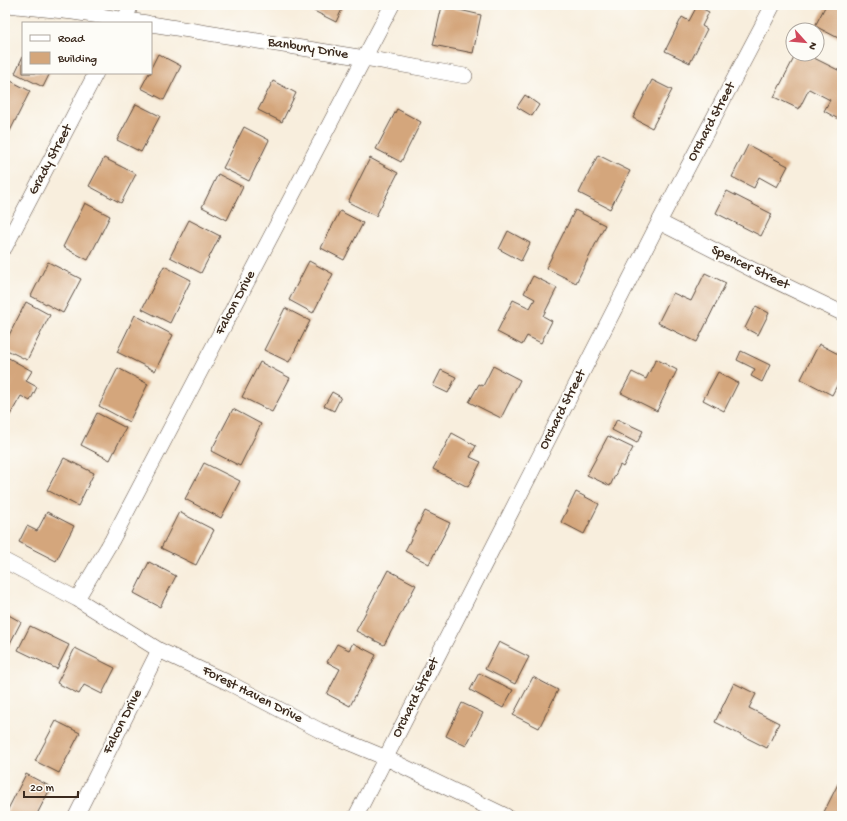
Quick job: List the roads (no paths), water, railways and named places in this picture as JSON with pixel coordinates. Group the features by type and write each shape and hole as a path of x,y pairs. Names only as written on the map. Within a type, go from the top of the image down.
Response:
{"street":[{"path":"7,5 136,22"},
{"path":"124,21 132,5"},
{"name":"Falcon Drive","path":"77,599 112,540 392,5"},
{"name":"Orchard Street","path":"356,816 659,222 773,5"},
{"name":"Banbury Drive","path":"152,24 365,58 465,76"},
{"name":"Grady Street","path":"5,247 95,74"},
{"name":"Spencer Street","path":"659,222 756,272 842,312"},
{"name":"Forest Haven Drive","path":"5,561 77,599 159,650 229,683 319,730 386,758 506,816"},
{"name":"Falcon Drive","path":"76,816 159,650"}]}
